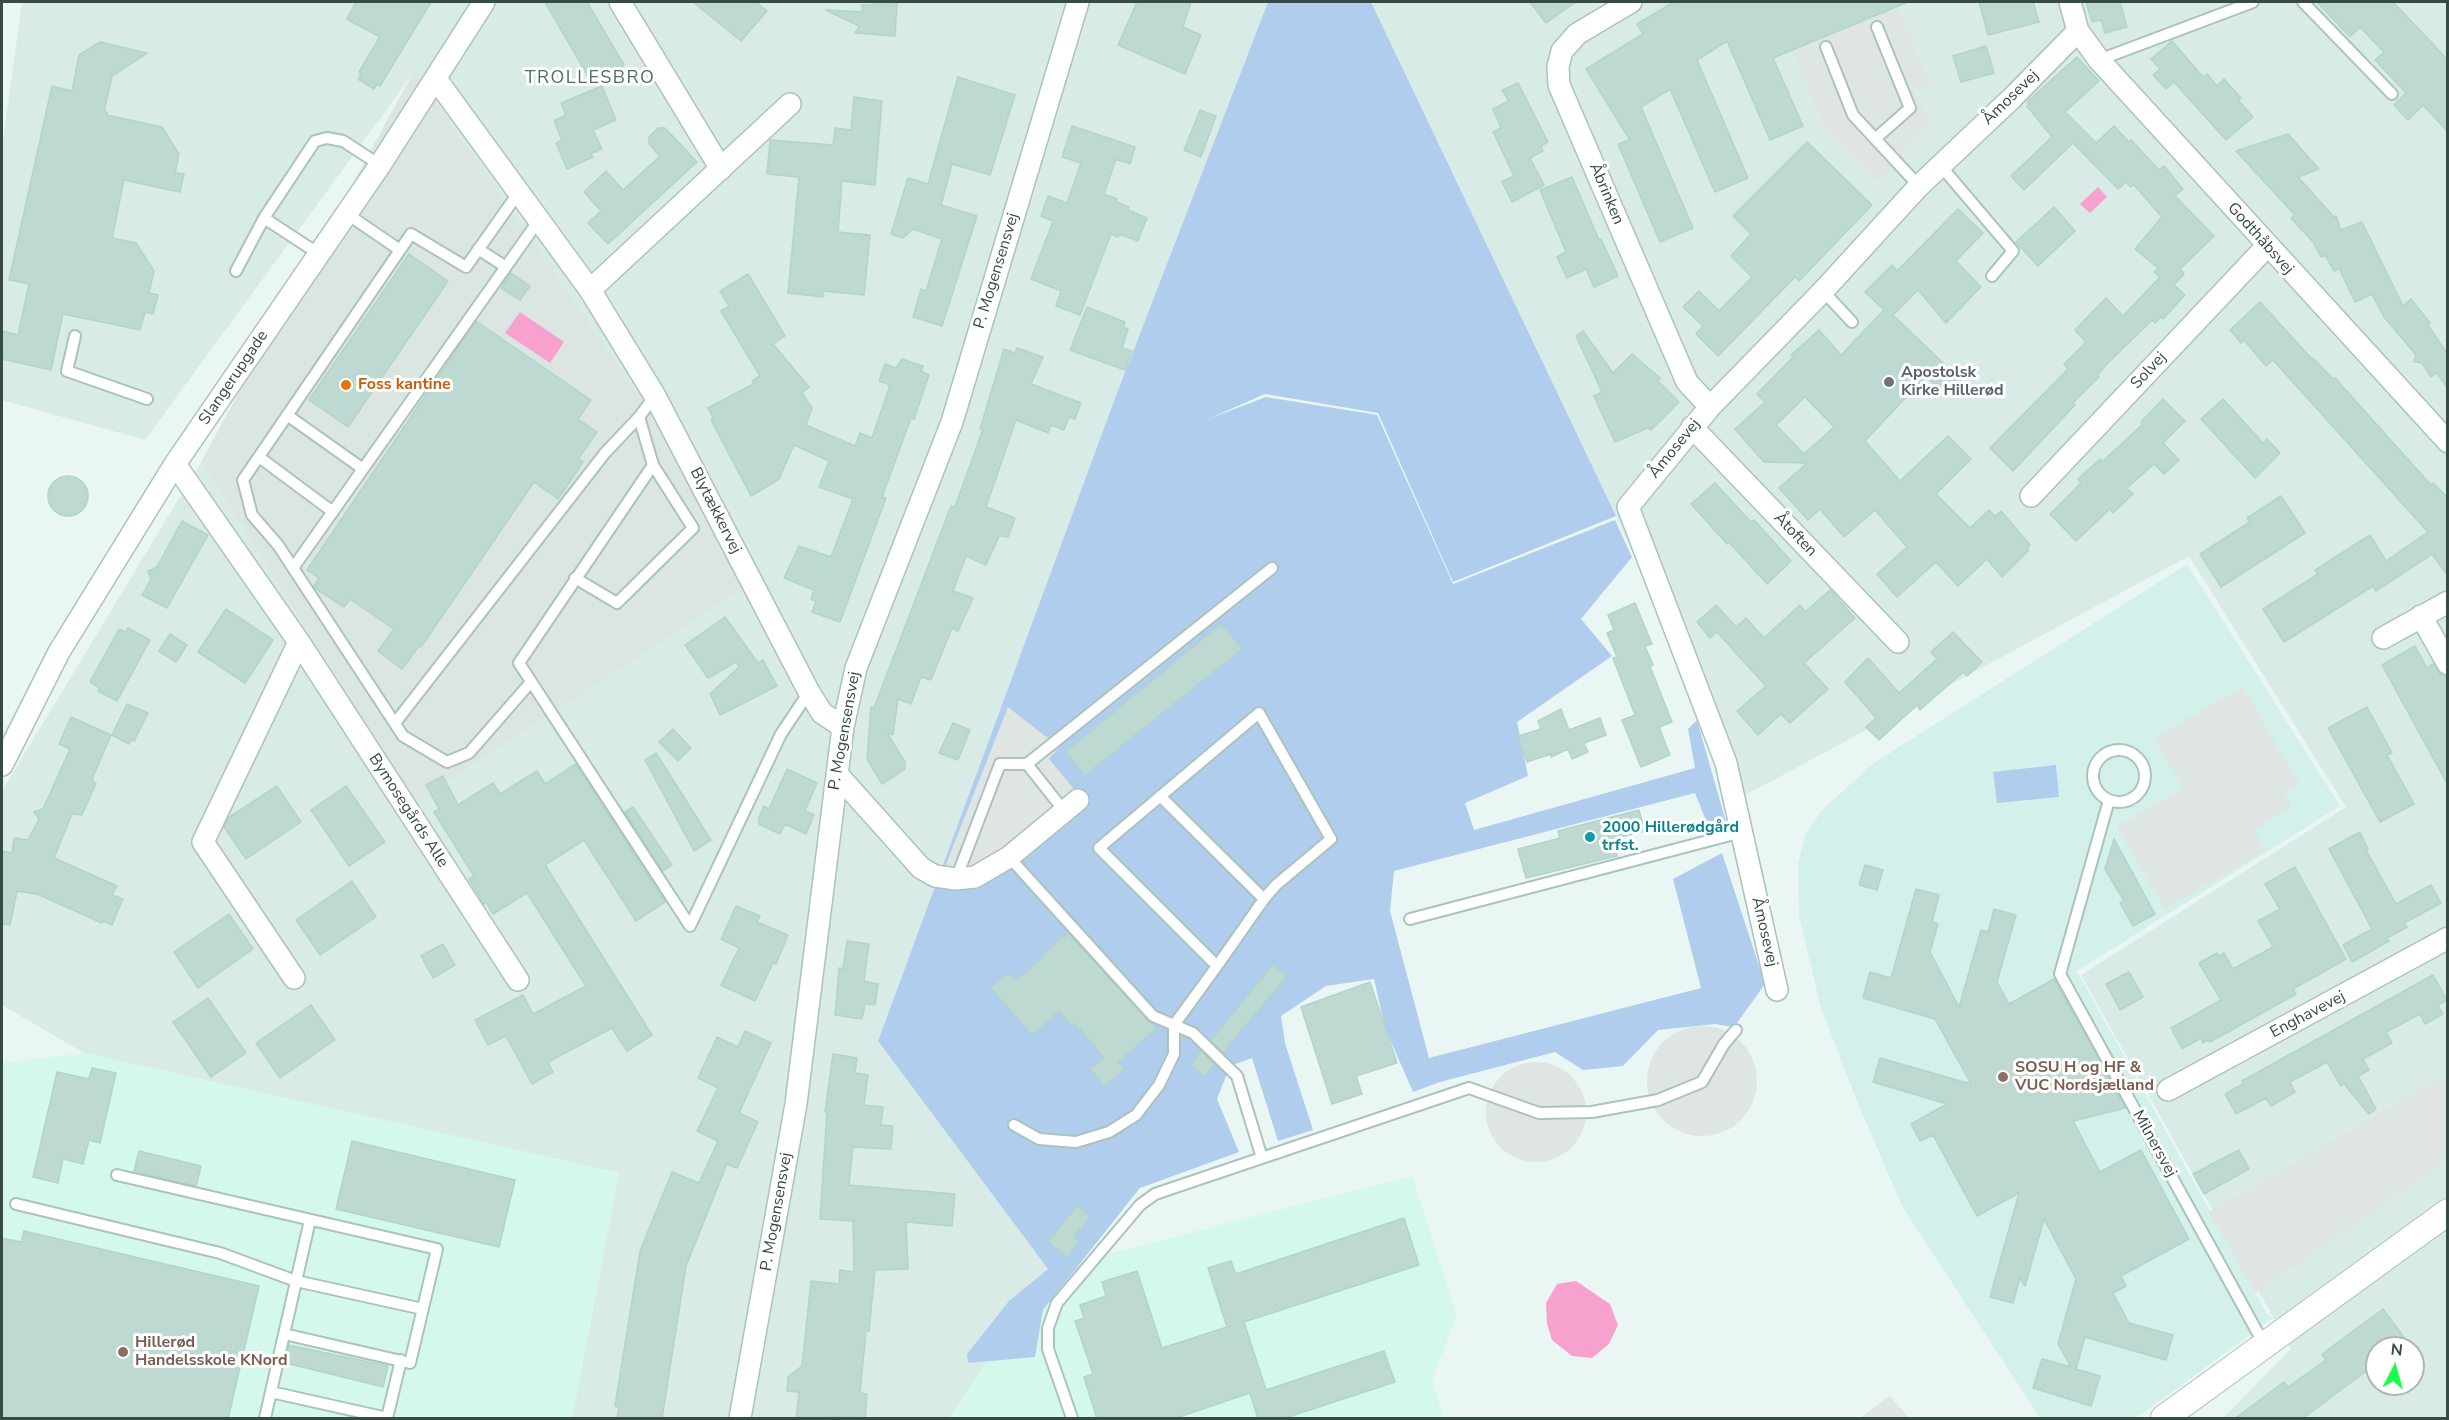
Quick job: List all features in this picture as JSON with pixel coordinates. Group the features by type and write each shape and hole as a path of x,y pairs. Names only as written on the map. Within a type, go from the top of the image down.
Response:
{"street":[{"name":"Slangerupgade","path":"2,765 59,652 175,464 380,165 484,2"},
{"path":"620,2 721,169"},
{"name":"P. Mogensensvej","path":"740,1419 796,1104 843,727 856,668 952,422 1078,2"},
{"name":"Åbrinken","path":"1631,2 1577,34 1562,51 1558,67 1560,85 1687,382 1710,407"},
{"path":"2070,2 2078,31"},
{"name":"Åmosevej","path":"1777,990 1726,763 1628,507 1710,407 1823,291 1919,186 2012,98 2078,31"},
{"name":"Godthåbsvej","path":"2078,31 2099,60 2448,442"},
{"name":"Blytækkervej","path":"436,78 590,290 655,396 809,692 822,713 843,727"},
{"path":"590,290 790,104"},
{"name":"Solvej","path":"2031,496 2267,246"},
{"name":"Åtoften","path":"1692,427 1898,642"},
{"name":"Bymosegårds Alle","path":"175,464 299,642 518,980"},
{"path":"2383,638 2448,602"},
{"path":"2421,616 2448,664"},
{"path":"294,978 203,842 299,642"},
{"path":"837,774 921,867 935,876 956,879 975,877 1009,857 1071,806"},
{"name":"Enghavevej","path":"2168,1090 2448,938"},
{"path":"2164,1419 2448,1212"}],"lane":[{"path":"2099,60 2253,2"},
{"path":"2303,2 2392,93"},
{"path":"1875,139 1910,108 1877,27"},
{"path":"1826,47 1853,115 1919,186"},
{"path":"236,271 264,218 315,141 327,138 342,141 380,165"},
{"path":"1940,165 2013,251 1992,276"},
{"path":"519,192 466,267 411,234 243,480 252,515 278,545 403,736 447,762 469,753 531,682"},
{"path":"347,214 400,250"},
{"path":"264,218 319,254"},
{"path":"293,568 539,220"},
{"path":"478,249 506,267"},
{"path":"1823,291 1852,322"},
{"path":"75,336 67,371 147,399"},
{"path":"395,723 605,453 639,417 655,396"},
{"path":"287,415 363,469"},
{"path":"575,578 617,603 693,528 653,465 639,417"},
{"path":"259,457 333,512"},
{"path":"653,465 519,663 690,926 782,734 809,692"},
{"path":"956,879 1000,765 1027,764 1272,568"},
{"path":"1014,1125 1040,1139 1076,1142 1108,1132 1136,1115 1159,1085 1174,1054 1174,1025 1217,966 1264,899 1276,885 1331,839 1259,712 1099,848 1217,966"},
{"path":"2126,751 2139,761 2145,776 2144,783 2140,790 2128,800 2122,802 2109,800 2096,789 2093,781 2096,764 2108,752 2126,751"},
{"path":"1027,764 1071,806"},
{"path":"1160,796 1264,899"},
{"name":"Milnersvej","path":"2109,800 2060,974 2265,1347"},
{"path":"1410,919 1742,832"},
{"path":"1009,857 1153,1016 1192,1033 1237,1076 1262,1158"},
{"path":"1072,1419 1048,1349 1048,1328 1057,1302 1140,1205 1155,1194 1468,1088 1539,1113 1592,1112 1658,1100 1702,1082 1724,1044 1736,1030"},
{"path":"117,1175 437,1249 410,1363 284,1334"},
{"path":"16,1204 220,1253 296,1281 423,1310"},
{"path":"265,1419 309,1220"},
{"path":"271,1392 387,1418 401,1360"}],"shaded area":[{"path":"22,2 1268,2 1114,401 878,1041 1048,1269 949,1418 572,1418 619,1173 84,1053 2,1005 2,791 201,462 415,802 414,72 145,440 2,400 2,148"},
{"path":"1268,2 1371,2 1616,516 1453,582 1378,413 1265,394 1208,419 1266,397 1377,415 1453,584 1615,520 1632,557 1581,619 1612,656 1517,722 1528,776 1465,803 1474,830 1695,768 1688,729 1697,720 1726,822 1709,828 1695,793 1394,871 1390,911 1429,1058 1701,988 1673,879 1722,853 1765,984 1734,1027 1715,1024 1658,1030 1623,1066 1583,1070 1555,1052 1440,1082 1413,1092 1385,1028 1374,979 1326,986 1281,1016 1285,1043 1313,1130 1278,1141 1252,1058 1230,1066 1217,1099 1239,1152 1140,1188 1043,1310 1035,1357 968,1363 967,1354 1009,1301 1048,1269 878,1041 1114,401"},
{"path":"1371,2 2447,2 2447,1418 2223,1418 2291,1349 2081,975 2346,807 2189,556 1744,796 1616,516"},
{"path":"1897,7 1930,83 1913,90 1931,123 1877,182 1827,132 1792,52"},
{"path":"414,71 763,575 415,802 201,462"},
{"path":"2098,187 2107,197 2090,213 2080,204"},
{"path":"520,312 564,342 550,363 505,333"},
{"path":"2187,564 2340,806 2077,971 2267,1314 2273,1318 2136,1418 2040,1418 1902,1206 1857,1101 1821,1008 1799,916 1798,863 1806,833 1823,809 1874,763"},
{"path":"2243,687 2300,785 2285,794 2292,807 2254,829 2266,850 2165,909 2117,827 2183,788 2154,738"},
{"path":"1008,707 1059,747 1049,759 1077,793 1000,857 962,871 945,867"},
{"path":"2056,765 2059,797 1997,803 1993,772"},
{"path":"1702,1026 1723,1030 1741,1042 1753,1060 1757,1081 1753,1102 1741,1120 1723,1132 1702,1136 1681,1132 1663,1120 1651,1102 1647,1081 1651,1060 1663,1042 1681,1030"},
{"path":"84,1053 619,1173 572,1418 2,1418 2,1063"},
{"path":"1536,1062 1564,1070 1578,1084 1586,1112 1578,1140 1564,1154 1536,1162 1508,1154 1494,1140 1486,1112 1494,1084 1508,1070"},
{"path":"2447,1074 2447,1162 2255,1293 2209,1212"},
{"path":"1412,1176 1457,1315 1432,1381 1444,1418 949,1418 1048,1269"},
{"path":"1576,1281 1610,1304 1618,1325 1609,1344 1592,1358 1572,1356 1552,1340 1547,1324 1546,1303 1557,1284"},
{"path":"1890,1396 1909,1418 1860,1418"}],"building":[{"path":"356,2 431,2 380,86 377,84 374,89 358,79 361,73 359,72 380,37 347,19"},
{"path":"545,2 587,2 624,65 592,83"},
{"path":"693,2 756,2 767,11 741,41"},
{"path":"873,2 897,3 895,36 855,33 859,26 826,10 862,12 862,5 873,5"},
{"path":"1137,2 1191,2 1183,27 1201,35 1185,74 1118,45"},
{"path":"1530,2 1576,2 1546,23"},
{"path":"1674,2 1908,2 1773,58 1803,126 1770,140 1727,41 1697,60 1748,178 1715,192 1670,89 1641,107 1693,228 1660,242 1618,144 1630,140 1586,69 1643,34 1637,24"},
{"path":"1979,2 2033,2 2039,22 1988,35"},
{"path":"2086,2 2120,2 2127,27 2105,33 2101,20 2092,22"},
{"path":"2317,2 2393,2 2448,60 2448,132 2423,105 2408,120 2394,105 2406,93 2375,60 2384,52 2360,27 2350,37"},
{"path":"2172,41 2203,77 2207,74 2217,86 2224,79 2241,98 2238,100 2253,117 2226,140 2174,82 2166,89 2153,75 2160,69 2151,59"},
{"path":"100,42 147,53 112,76 104,112 107,112 107,115 162,127 179,154 175,173 184,174 180,192 124,180 112,238 136,243 154,271 149,293 158,295 153,314 145,312 140,330 63,314 51,370 2,359 2,331 18,335 29,284 9,280 52,86 72,91 79,55"},
{"path":"1986,46 1994,73 1961,82 1953,56"},
{"path":"2077,57 2099,81 2065,112 2096,143 2114,126 2129,142 2131,140 2159,170 2164,166 2183,189 2175,196 2214,236 2180,269 2184,274 2174,285 2185,295 2163,319 2161,317 2155,323 2152,320 2107,364 2097,375 2099,377 2073,403 2075,405 2013,471 1990,448 2068,369 2064,364 2086,342 2075,330 2106,298 2123,316 2160,277 2154,272 2158,268 2135,249 2162,217 2134,185 2131,187 2126,182 2118,189 2073,143 2024,190 2011,176 2052,137 2027,106 2030,104 2027,102"},
{"path":"958,77 1015,95 990,175 952,164 941,205 977,216 942,326 913,317 921,289 926,291 942,239 913,229 903,238 891,234 908,178 928,184"},
{"path":"1518,83 1548,142 1541,146 1543,151 1530,158 1544,185 1512,202 1502,182 1514,176 1493,132 1501,128 1493,109 1509,101 1502,90"},
{"path":"602,86 616,120 593,130 602,149 590,154 593,157 567,169 556,143 562,140 554,121 566,115 561,103"},
{"path":"854,97 882,101 875,185 842,181 838,232 870,235 864,295 823,291 823,297 788,293 799,177 767,174 770,140 833,145 835,128 851,130"},
{"path":"1200,110 1216,116 1201,157 1184,150"},
{"path":"1072,126 1135,147 1130,164 1116,159 1104,194 1129,207 1128,210 1147,218 1138,241 1119,234 1118,237 1111,234 1080,315 1056,306 1061,291 1031,279 1053,221 1041,216 1048,196 1067,203 1081,163 1062,157"},
{"path":"658,128 665,128 697,162 608,244 588,223 601,211 584,192 606,171 623,190 660,156 649,144 649,137"},
{"path":"2288,134 2319,169 2298,177 2334,217 2336,216 2341,230 2362,222 2403,306 2411,299 2430,323 2428,325 2448,355 2448,389 2437,373 2431,377 2422,363 2414,362 2416,355 2384,317 2372,294 2355,302 2339,268 2334,271 2325,255 2321,257 2313,242 2291,218 2295,215 2236,151"},
{"path":"1807,142 1872,205 1799,281 1795,277 1718,356 1696,334 1703,326 1683,307 1699,291 1719,311 1752,277 1731,256 1751,234 1733,216"},
{"path":"1572,177 1599,240 1601,239 1618,276 1594,287 1586,269 1567,278 1557,257 1566,252 1540,190"},
{"path":"2054,207 2075,231 2038,266 2016,242"},
{"path":"1958,209 1983,233 1956,261 1981,287 1946,323 1918,290 1893,315 1961,380 1944,395 1926,376 1865,441 1900,481 1948,436 1971,459 1936,494 1970,528 1989,510 1995,516 2001,511 2030,545 2027,548 2029,550 2002,577 1987,559 1958,586 1936,562 1897,597 1877,574 1907,547 1875,510 1844,537 1820,509 1808,520 1779,488 1807,463 1764,462 1735,429 1765,402 1757,394 1793,357 1791,355 1819,330 1841,355 1884,310 1865,292 1892,265 1897,271","holes":["1805,397 1834,427 1804,454 1776,425"]},
{"path":"409,254 448,281 348,427 309,400"},
{"path":"511,273 530,286 520,300 501,288"},
{"path":"748,274 785,336 773,344 809,387 802,393 812,408 806,425 855,446 860,433 872,438 890,385 879,381 885,364 896,368 902,359 923,366 921,371 929,375 914,419 911,418 882,497 886,498 840,622 812,612 816,601 811,599 814,590 784,578 799,546 831,557 853,499 819,487 829,461 794,445 779,479 751,496 711,420 713,418 708,408 755,383 752,381 760,376 721,311 729,306 720,291"},
{"path":"2260,302 2311,358 2333,379 2335,378 2431,485 2433,483 2448,498 2448,576 2432,554 2376,591 2373,586 2284,642 2263,609 2318,574 2315,570 2370,535 2386,561 2428,532 2273,360 2266,366 2244,340 2241,343 2230,330"},
{"path":"1087,307 1125,322 1123,327 1128,329 1122,348 1132,351 1125,370 1070,350"},
{"path":"476,321 591,400 578,419 597,432 578,459 583,462 558,499 534,482 421,647 419,646 402,669 378,651 394,629 350,599 344,607 315,588 319,578 307,570"},
{"path":"1583,331 1613,373 1632,354 1660,378 1658,381 1679,402 1651,430 1648,428 1615,442 1594,396 1602,392 1576,336"},
{"path":"1017,348 1043,357 1031,384 1081,403 1075,419 1069,417 1064,430 1051,425 1048,433 1016,420 986,507 1015,518 1008,537 999,536 986,565 966,556 953,591 973,598 958,631 952,628 931,680 921,677 911,704 898,699 893,735 887,733 905,762 905,769 882,784 867,759 871,707 874,708 951,506 955,507 983,429 980,429 1004,349 1015,353"},
{"path":"2163,399 2185,421 2163,443 2179,460 2164,474 2154,464 2127,488 2133,494 2113,513 2110,509 2076,541 2050,514 2081,483 2078,479 2100,459 2102,462 2143,424 2141,422"},
{"path":"2223,399 2263,443 2267,439 2280,453 2255,478 2201,419"},
{"path":"68,476 76,477 82,482 87,488 87,504 82,510 76,515 68,516 60,515 54,510 49,504 48,496 49,488 54,482 60,477"},
{"path":"1715,483 1751,522 1754,520 1791,561 1767,584 1691,504"},
{"path":"2281,496 2305,533 2221,587 2200,554 2250,522 2247,518"},
{"path":"182,521 208,535 167,608 142,595 151,579 148,571 157,567"},
{"path":"1830,590 1855,618 1804,663 1828,689 1790,723 1781,714 1758,735 1737,711 1766,686 1717,632 1710,638 1697,622 1716,605 1736,627 1746,618 1764,638 1800,605 1805,612"},
{"path":"1635,603 1652,644 1645,646 1653,665 1650,666 1672,722 1659,727 1670,755 1641,767 1622,720 1635,715 1613,658 1617,657 1607,633 1614,630 1608,615"},
{"path":"226,609 273,640 245,683 198,652"},
{"path":"725,617 758,663 763,660 777,686 720,715 710,694 739,667 736,662 708,678 685,645"},
{"path":"1221,624 1242,649 1085,775 1066,752"},
{"path":"128,628 150,640 117,701 98,691 100,688 90,682 119,629 126,632"},
{"path":"1953,632 1982,662 1967,676 1963,672 1920,710 1917,705 1879,740 1866,727 1876,718 1845,682 1868,658 1899,693 1937,659 1931,652"},
{"path":"170,634 187,645 176,662 159,651"},
{"path":"2415,646 2427,668 2433,664 2441,675 2448,677 2448,785 2382,665"},
{"path":"127,704 148,713 134,741 131,740 129,744 112,735"},
{"path":"2367,707 2392,753 2387,755 2414,804 2380,822 2328,728"},
{"path":"1561,709 1569,730 1600,718 1606,735 1584,743 1588,752 1572,759 1568,749 1551,757 1551,754 1527,762 1518,736 1541,729 1538,721"},
{"path":"71,717 111,735 93,777 92,781 96,783 82,815 72,814 54,858 117,886 112,895 123,899 112,925 103,921 102,923 37,894 17,891 10,925 2,924 2,851 12,853 14,838 28,840 39,819 34,812 43,809 70,749 59,744"},
{"path":"953,723 970,730 958,760 939,753"},
{"path":"673,729 691,748 678,761 659,742"},
{"path":"656,753 711,840 694,851 645,760"},
{"path":"576,764 665,902 636,921 584,840 545,865 652,1035 627,1051 612,1028 548,1062 553,1072 532,1084 506,1036 488,1045 475,1020 523,995 533,1014 586,986 527,893 493,914 486,902 484,904 469,879 474,876 434,812 439,809 426,785 443,776 458,805 493,783 500,794 537,771 545,784"},
{"path":"787,769 817,783 805,811 814,815 806,834 785,824 780,834 759,824 759,817 764,806 769,809"},
{"path":"277,786 301,822 246,859 224,827 228,818"},
{"path":"346,786 385,842 349,866 311,810"},
{"path":"633,807 672,865 663,871 625,812"},
{"name":"2000 Hillerødgård trfst.","path":"1639,810 1645,831 1613,839 1617,856 1526,878 1518,849 1560,838 1558,831"},
{"path":"2360,832 2368,849 2366,850 2396,904 2431,885 2441,903 2404,923 2407,927 2387,938 2389,941 2352,962 2343,945 2372,929 2329,849"},
{"path":"2114,839 2155,914 2133,926 2120,903 2124,901 2105,869"},
{"path":"1865,865 1883,870 1877,890 1859,885"},
{"path":"2295,867 2346,959 2293,989 2296,994 2210,1042 2208,1040 2203,1043 2201,1038 2182,1049 2171,1028 2221,1000 2199,963 2217,953 2218,956 2224,953 2233,969 2273,947 2258,921 2280,909 2265,884"},
{"path":"352,881 376,917 320,955 296,920"},
{"path":"1916,889 1939,895 1932,922 1938,924 1930,952 1959,1007 1981,930 1988,932 1994,909 2016,915 1997,982 2009,1004 2054,979 2125,1108 2073,1121 2100,1172 2141,1150 2189,1239 2121,1276 2126,1286 2113,1293 2129,1323 2173,1335 2166,1360 2085,1337 2076,1369 2100,1376 2091,1406 2033,1388 2042,1359 2071,1367 2058,1344 2076,1279 2044,1219 2025,1286 2020,1278 2013,1303 1990,1297 2019,1193 1977,1216 1933,1135 1920,1141 1911,1124 1947,1104 1873,1082 1880,1058 1971,1084 1935,1019 1863,998 1870,972 1891,978"},
{"path":"736,906 760,916 757,922 788,935 776,964 773,963 755,1001 721,985 739,948 721,939"},
{"path":"229,914 253,949 198,988 174,952"},
{"path":"1068,933 1156,1029 1118,1062 1124,1069 1105,1086 1090,1069 1104,1057 1075,1023 1072,1026 1059,1011 1032,1035 991,988 1008,973 1016,981"},
{"path":"847,941 869,944 864,981 878,984 875,1005 865,1004 862,1019 835,1015 839,968 843,969"},
{"path":"443,944 455,965 433,978 421,956"},
{"path":"1273,965 1287,976 1223,1052 1211,1040"},
{"path":"2129,972 2143,997 2120,1010 2106,984"},
{"path":"2433,975 2447,1000 2438,1005 2443,1014 2425,1024 2420,1014 2386,1032 2392,1043 2363,1059 2369,1070 2358,1076 2376,1109 2369,1114 2344,1084 2341,1086 2327,1062 2290,1082 2295,1092 2271,1106 2266,1098 2236,1114 2225,1094 2243,1084 2242,1081"},
{"path":"1370,982 1397,1063 1356,1076 1362,1094 1332,1104 1301,1007"},
{"path":"208,998 246,1053 211,1077 173,1022"},
{"path":"311,1005 335,1040 280,1078 256,1043"},
{"path":"745,1031 771,1043 739,1113 758,1122 737,1168 727,1164 686,1266 662,1419 617,1419 619,1407 615,1406 640,1251 672,1172 699,1183 718,1141 697,1131 718,1088 698,1078 717,1037 738,1047"},
{"path":"1201,1051 1214,1064 1205,1076 1191,1065"},
{"path":"833,1054 857,1058 855,1073 868,1075 864,1105 883,1107 881,1125 893,1126 891,1149 853,1147 849,1185 955,1194 952,1226 906,1222 908,1269 875,1270 860,1393 867,1394 865,1419 831,1416 830,1419 796,1419 799,1392 787,1391 788,1377 802,1366 811,1281 839,1284 840,1270 854,1272 853,1221 820,1219 827,1112 825,1112"},
{"path":"92,1068 116,1073 100,1143 89,1140 83,1164 63,1159 58,1183 33,1177 57,1072 89,1079"},
{"path":"352,1141 515,1180 499,1247 336,1209"},
{"path":"2239,1150 2249,1169 2204,1194 2193,1174"},
{"path":"139,1151 201,1166 196,1186 134,1171"},
{"path":"1077,1206 1090,1217 1074,1237 1079,1242 1067,1257 1048,1242"},
{"path":"1404,1218 1419,1265 1244,1322 1266,1390 1384,1351 1395,1382 1282,1419 1258,1419 1250,1393 1173,1419 1097,1419 1084,1377 1093,1374 1075,1321 1084,1318 1080,1305 1106,1296 1102,1282 1137,1271 1162,1348 1227,1327 1208,1268 1231,1261 1236,1274"},
{"name":"Hillerød Handelsskole KNord","path":"24,1231 259,1286 228,1419 2,1419 2,1238 21,1242"},
{"path":"2383,1309 2403,1336 2365,1336 2365,1372 2302,1419 2234,1419 2284,1382 2288,1387 2326,1360 2322,1354"},
{"path":"289,1345 388,1366 383,1387 286,1363"}],"place":[{"name":"Apostolsk Kirke Hillerød","path":"1889,382"},
{"name":"Foss kantine","path":"346,385"},
{"name":"2000 Hillerødgård trfst.","path":"1590,837"},
{"name":"SOSU H og HF & VUC Nordsjælland","path":"2003,1077"},
{"name":"Hillerød Handelsskole KNord","path":"123,1352"}],"district":[{"name":"TROLLESBRO","path":"590,79"}]}
